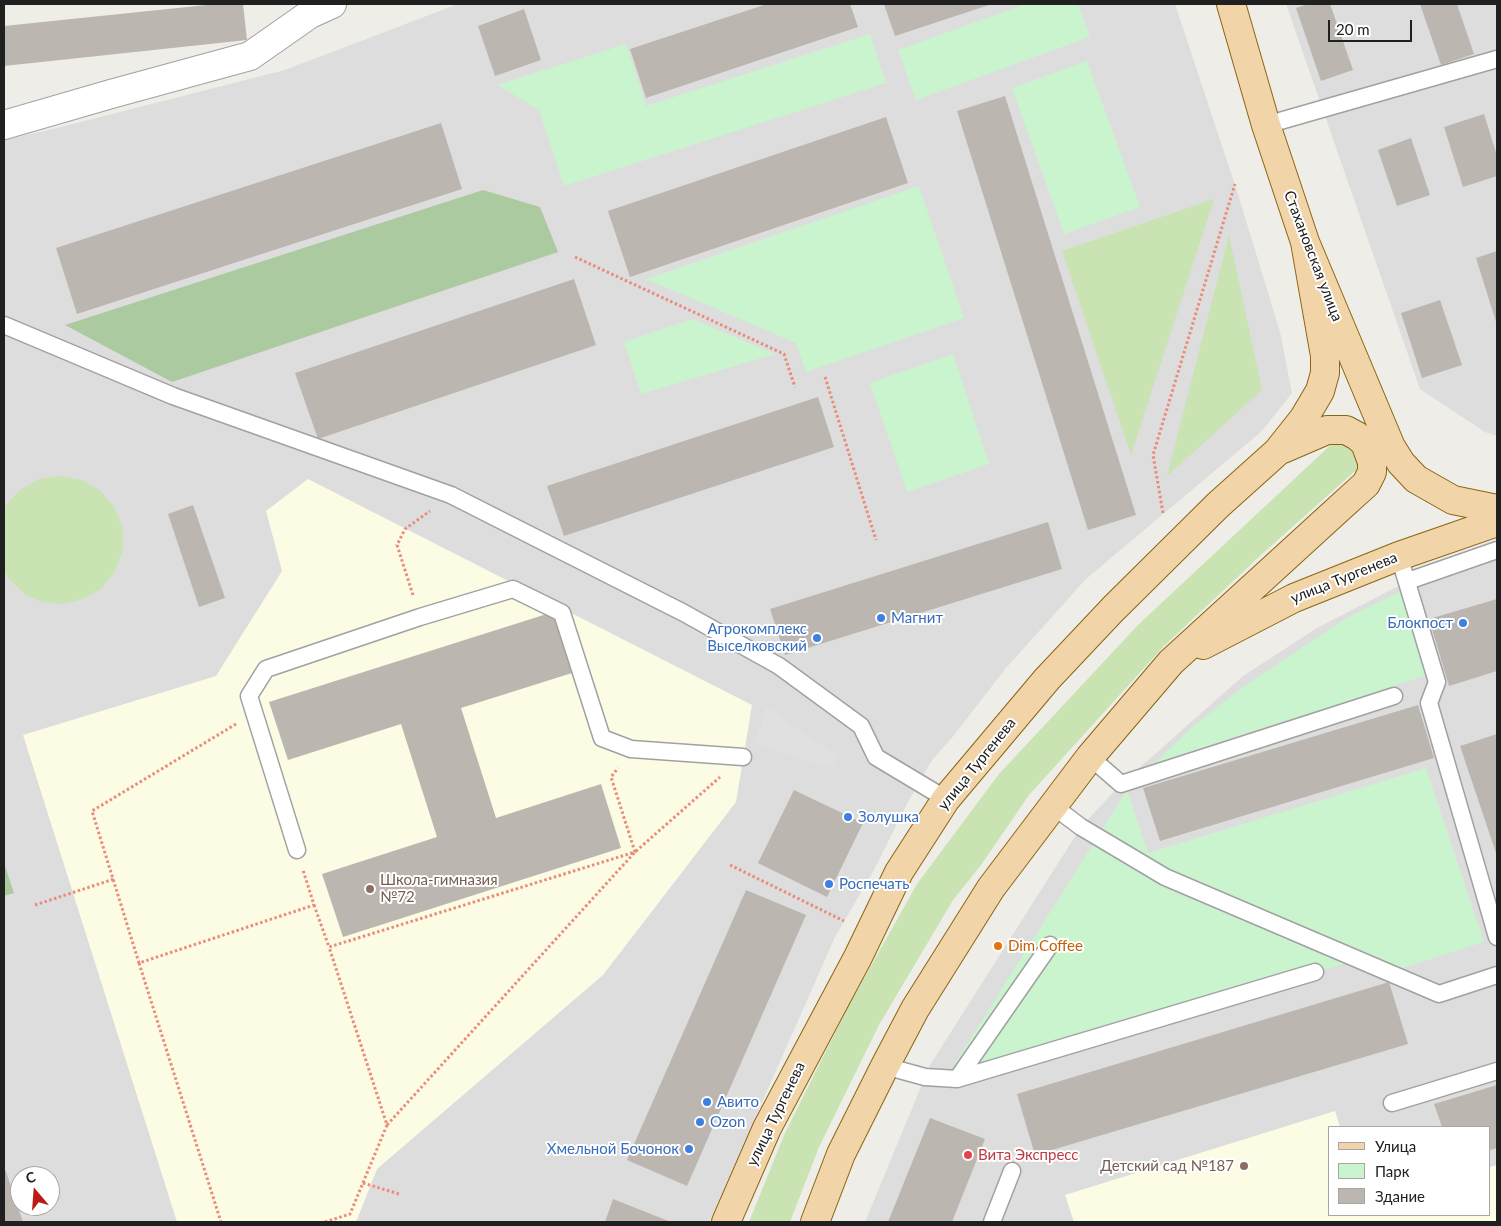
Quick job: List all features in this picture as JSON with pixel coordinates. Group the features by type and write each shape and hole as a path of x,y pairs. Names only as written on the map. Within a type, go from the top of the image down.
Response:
{"main road":[{"name":"Стахановская улица","path":"1231,4 1266,125 1305,242 1391,447 1416,479 1453,500 1497,509"},
{"path":"1277,452 1304,418 1320,391 1325,373 1325,356 1305,242"},
{"name":"улица Тургенева","path":"726,1222 767,1128 858,957 898,872 946,799 1047,679 1113,609 1218,505 1277,452 1326,430 1346,430 1357,436 1365,443 1372,462 1372,472 1366,484 1171,662 1090,757 991,888 916,1009 885,1066 841,1154 815,1222"},
{"name":"улица Тургенева","path":"1171,662 1294,598 1403,568 1497,522"}],"street":[{"path":"4,125 250,56 310,14 332,4"}],"lane":[{"path":"1266,125 1497,59"},
{"path":"4,325 173,396 451,495 684,613 779,666 861,726 876,757 946,799"},
{"path":"1497,550 1403,568 1437,682 1429,703 1497,937"},
{"path":"297,850 249,696 266,669 420,617 513,589 562,612 602,738 631,749 743,757"},
{"path":"1090,757 1121,784 1394,696"},
{"path":"1053,806 1081,827 1165,877 1440,994 1497,975"},
{"path":"957,1079 1050,944"},
{"path":"885,1066 925,1077 957,1079 1315,972"},
{"path":"1392,1103 1497,1071"},
{"path":"992,1222 1012,1172"}],"path":[{"path":"1163,514 1152,455 1235,184"},
{"path":"575,257 784,354 796,387"},
{"path":"825,377 876,540"},
{"path":"420,617 397,545 405,530 451,495"},
{"path":"221,1222 92,811 254,712"},
{"path":"631,749 612,777 635,852"},
{"path":"325,1222 350,1214 386,1125 635,852 743,757"},
{"path":"297,850 386,1125"},
{"path":"329,947 635,852"},
{"path":"730,865 844,921"},
{"path":"35,905 114,879"},
{"path":"139,963 314,905"},
{"path":"363,1183 399,1194"}],"shaded area":[{"path":"458,4 1175,4 1237,191 1280,332 1292,393 1262,431 1086,579 1006,668 951,739 932,760 908,802 875,868 835,937 709,1222 4,1222 4,140 285,70"},
{"path":"1286,4 1497,4 1497,436 1485,432 1420,389"},
{"name":"Школа-гимназия №72","path":"308,479 752,705 736,802 603,975 377,1169 356,1222 177,1222 23,735 216,676 282,571 266,511"},
{"path":"1497,550 1497,1222 865,1222 930,1065 1081,827 1121,784 1243,676 1317,628 1408,581"},
{"path":"766,707 838,756 832,768 755,744"},
{"name":"Детский сад №187","path":"1335,1111 1340,1126 1328,1126 1328,1216 1491,1216 1491,1167 1497,1165 1497,1222 1074,1222 1065,1195"}],"green space":[{"path":"1026,4 1078,4 1090,37 916,100 898,50"},
{"path":"870,34 886,83 564,186 539,110 497,85 626,44 646,106"},
{"path":"1087,61 1140,207 1064,234 1012,88"},
{"path":"919,186 964,318 806,372 796,343 646,279"},
{"path":"483,190 540,207 558,252 172,382 65,325"},
{"path":"1214,199 1131,455 1062,251"},
{"path":"1229,235 1262,390 1167,476"},
{"path":"693,319 775,354 641,394 624,342"},
{"path":"953,354 989,464 907,492 870,383"},
{"path":"1336,440 1351,440 1360,466 1164,646 1029,795 981,865 953,900 879,1025 819,1147 790,1222 749,1222 785,1133 848,1007 917,884 999,774 1138,625"},
{"path":"61,476 82,480 101,491 115,508 123,529 123,550 115,571 102,588 83,599 62,604 42,602 25,594 10,580 4,570 4,510 6,505 20,490 39,479"},
{"path":"1400,592 1427,675 1155,763 1191,728 1243,687 1348,617"},
{"path":"1426,768 1484,942 1377,976 1370,956 940,1087 1127,790 1148,853"},
{"path":"4,863 14,893 4,896"}],"building":[{"path":"216,4 243,4 247,40 4,66 4,26"},
{"path":"767,4 850,4 858,27 646,98 630,49"},
{"path":"884,4 992,4 895,36"},
{"path":"1309,4 1330,4 1353,70 1321,81 1296,8"},
{"path":"1420,4 1457,4 1474,54 1441,65"},
{"path":"524,9 541,60 495,76 478,26"},
{"path":"1005,96 1136,515 1088,530 957,111"},
{"path":"1484,114 1497,156 1497,176 1463,187 1444,127"},
{"path":"886,117 908,183 630,277 608,211"},
{"path":"441,123 462,189 77,314 56,248"},
{"path":"1411,138 1430,195 1397,206 1378,150"},
{"path":"1497,251 1497,325 1476,258"},
{"path":"574,279 596,345 318,439 295,373"},
{"path":"1440,300 1462,365 1422,378 1401,313"},
{"path":"818,397 834,447 564,536 547,486"},
{"path":"193,505 225,598 199,607 168,514"},
{"path":"1048,522 1062,569 785,655 770,609"},
{"path":"1497,599 1497,671 1449,686 1429,619"},
{"path":"553,612 572,673 461,708 496,818 601,784 621,848 343,937 322,874 437,837 401,724 288,760 269,702"},
{"path":"1418,705 1434,758 1160,841 1143,788"},
{"path":"1497,734 1497,856 1460,746"},
{"path":"794,790 863,823 827,897 758,863"},
{"path":"746,890 806,915 687,1186 627,1160"},
{"path":"1389,982 1408,1044 1035,1155 1017,1094"},
{"path":"1497,1085 1497,1148 1491,1150 1491,1126 1442,1126 1434,1104"},
{"path":"930,1118 985,1139 952,1222 888,1222"},
{"path":"4,1166 10,1184 10,1216 21,1216 23,1222 4,1222"},
{"path":"613,1199 671,1222 605,1222"}],"place":[{"name":"Магнит","path":"881,618"},
{"name":"Блокпост","path":"1463,623"},
{"name":"Агрокомплекс Выселковский","path":"817,638"},
{"name":"Золушка","path":"848,817"},
{"name":"Роспечать","path":"829,884"},
{"name":"Школа-гимназия №72","path":"370,889"},
{"name":"Dim Coffee","path":"998,946"},
{"name":"Авито","path":"707,1102"},
{"name":"Ozon","path":"700,1122"},
{"name":"Хмельной Бочонок","path":"689,1149"},
{"name":"Вита Экспресс","path":"968,1155"},
{"name":"Детский сад №187","path":"1244,1166"}]}
